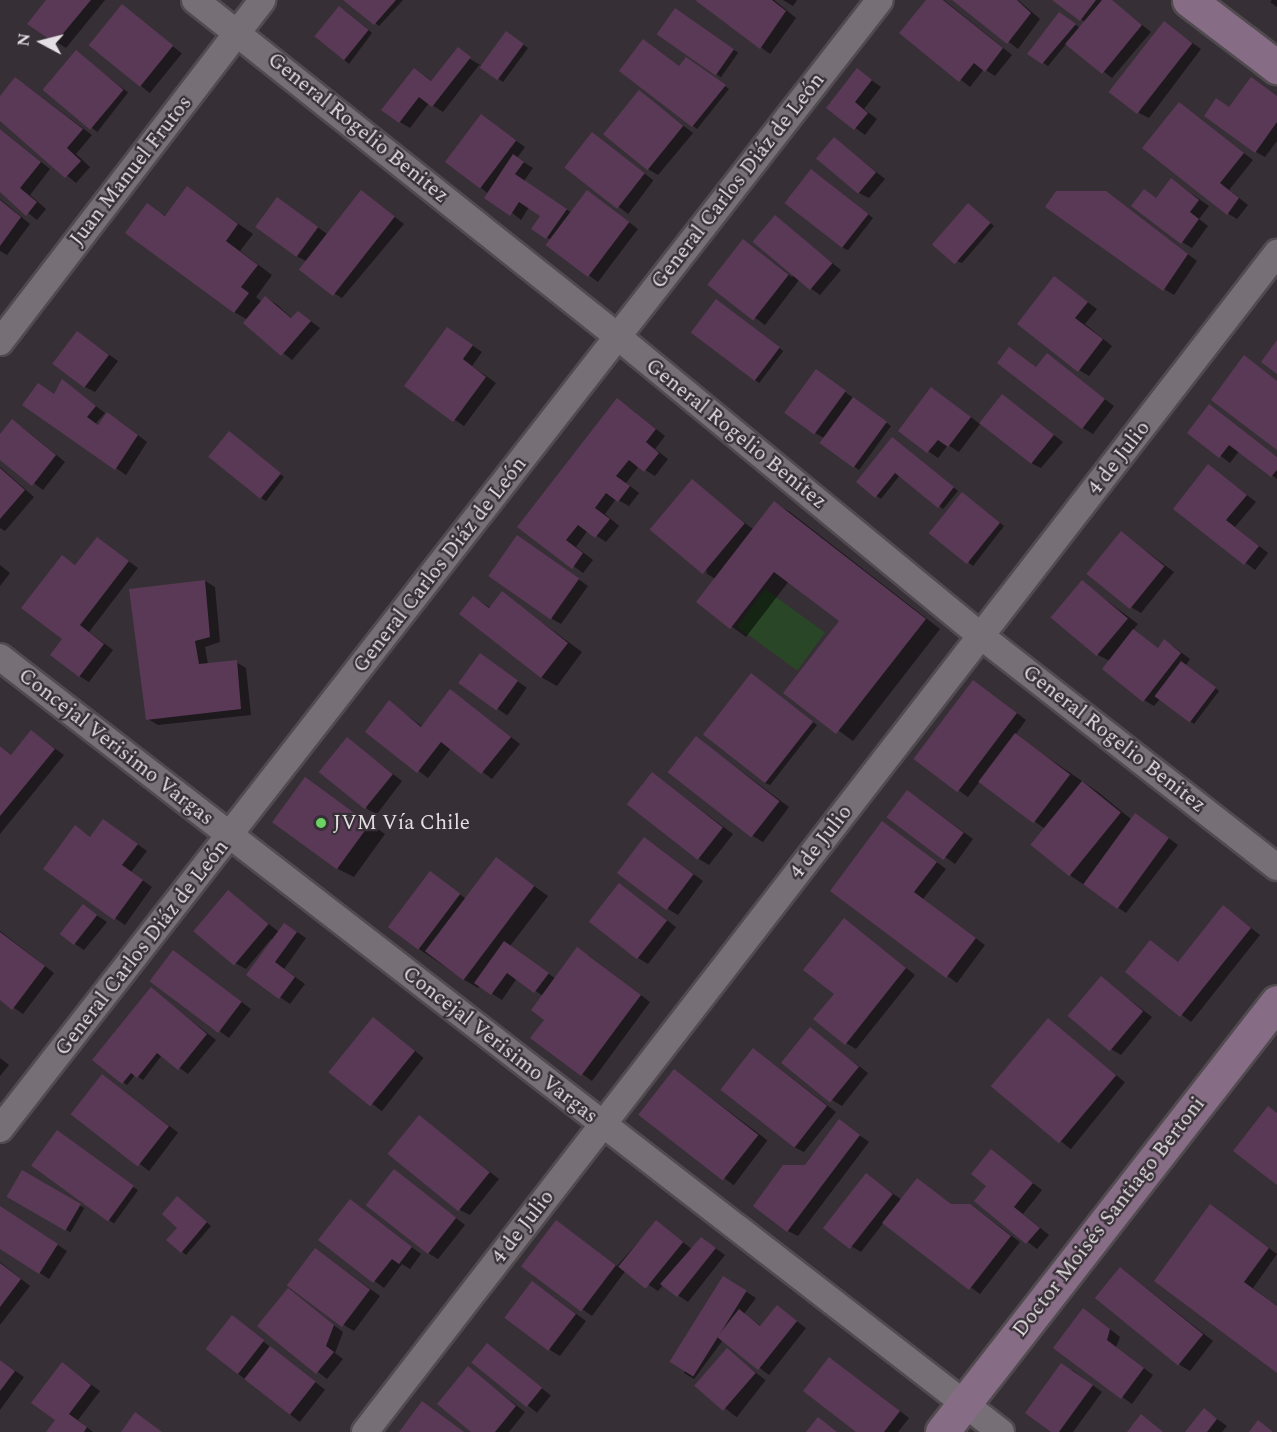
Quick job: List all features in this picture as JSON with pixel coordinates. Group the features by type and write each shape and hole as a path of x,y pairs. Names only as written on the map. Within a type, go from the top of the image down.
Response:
{"street":[{"name":"General Rogelio Benitez","path":"195,0 617,336 981,636 1277,867"},
{"name":"Juan Manuel Frutos","path":"0,342 262,0"},
{"name":"General Carlos Diáz de León","path":"0,1129 880,0"},
{"path":"1189,0 1277,67"},
{"name":"4 de Julio","path":"365,1432 1277,253"},
{"name":"Concejal Verisimo Vargas","path":"0,657 1001,1432"},
{"name":"Doctor Moisés Santiago Bertoni","path":"942,1432 1277,1002"}],"green space":[{"path":"765,589 825,632 797,671 737,627"}],"building":[{"path":"46,0 91,0 55,43 27,24"},
{"path":"343,0 396,0 374,25"},
{"path":"695,0 772,0 786,11 760,49"},
{"path":"926,0 943,0 1003,48 985,72 974,63 959,82 899,33"},
{"path":"952,0 1017,0 1031,13 1007,44"},
{"path":"1052,0 1096,0 1080,21"},
{"path":"1102,0 1112,0 1142,25 1102,74 1065,44"},
{"path":"122,4 173,46 140,87 89,45"},
{"path":"339,6 369,30 344,60 314,36"},
{"path":"675,8 734,49 716,76 657,34"},
{"path":"1059,12 1076,24 1042,64 1027,54"},
{"path":"1164,21 1192,43 1137,114 1109,92"},
{"path":"506,31 524,44 497,80 480,67"},
{"path":"643,39 679,66 686,57 726,85 692,127 619,71"},
{"path":"458,47 471,57 432,107 419,97 399,123 381,110 414,68 431,81"},
{"path":"76,50 123,90 90,130 43,90"},
{"path":"857,68 872,80 855,102 868,113 854,130 826,108"},
{"path":"15,77 83,129 67,148 81,161 65,178 0,121 0,96"},
{"path":"1251,77 1277,96 1277,122 1255,153 1204,116 1216,98 1229,107"},
{"path":"639,90 683,126 647,170 603,134"},
{"path":"1179,102 1244,153 1220,183 1239,198 1227,215 1142,148"},
{"path":"481,114 516,140 480,188 445,162"},
{"path":"0,129 41,162 20,188 37,202 26,216 0,192"},
{"path":"592,132 645,173 617,209 564,167"},
{"path":"834,137 876,172 858,194 816,158"},
{"path":"513,154 524,162 515,174 567,209 546,239 531,229 540,216 519,202 510,216 484,198"},
{"path":"811,169 869,214 842,248 785,203"},
{"path":"1171,178 1199,200 1190,212 1199,219 1181,244 1131,206 1144,189 1156,198"},
{"path":"187,186 238,224 226,241 258,265 241,287 249,293 234,313 125,233 147,203 165,216"},
{"path":"361,190 395,216 333,296 299,270"},
{"path":"587,190 629,222 588,277 545,245"},
{"path":"1056,191 1106,191 1188,254 1163,291 1045,207"},
{"path":"277,197 318,227 297,257 255,227"},
{"path":"0,200 21,217 0,246"},
{"path":"968,203 991,223 955,264 932,245"},
{"path":"775,215 832,263 810,290 753,242"},
{"path":"743,239 789,275 753,320 707,285"},
{"path":"1054,276 1088,302 1075,318 1103,339 1078,372 1017,324"},
{"path":"265,296 291,318 298,311 311,321 281,356 243,323"},
{"path":"716,299 780,347 755,381 691,333"},
{"path":"447,327 473,345 463,359 486,377 453,422 404,386"},
{"path":"77,331 109,355 84,388 52,364"},
{"path":"1277,340 1277,374 1261,362"},
{"path":"1009,347 1036,367 1047,353 1105,399 1082,429 997,363"},
{"path":"1244,355 1277,381 1277,450 1211,400"},
{"path":"816,369 846,391 814,434 784,413"},
{"path":"62,379 96,406 87,417 98,425 107,412 138,435 115,470 22,405 38,383 54,394"},
{"path":"931,387 971,417 948,447 938,440 927,453 898,431"},
{"path":"1002,394 1054,435 1031,464 979,423"},
{"path":"853,397 887,422 853,468 819,443"},
{"path":"617,398 656,429 646,442 659,453 644,472 629,460 616,476 630,486 618,502 606,493 595,508 610,519 595,538 578,525 566,540 583,553 572,569 517,527"},
{"path":"1209,404 1277,457 1277,470 1271,477 1229,445 1219,458 1187,433"},
{"path":"12,419 56,455 32,486 0,460 0,434"},
{"path":"229,431 281,473 260,499 208,457"},
{"path":"892,437 954,487 938,508 895,473 875,498 856,482"},
{"path":"1208,464 1247,495 1226,520 1259,546 1244,565 1173,509"},
{"path":"0,468 25,490 0,519"},
{"path":"692,479 745,523 702,574 650,530"},
{"path":"962,492 1000,523 967,564 929,533"},
{"path":"774,501 926,619 836,734 783,693 839,621 774,572 730,629 696,602"},
{"path":"1121,531 1165,566 1130,609 1086,574"},
{"path":"517,535 579,579 551,620 488,576"},
{"path":"97,537 129,561 80,625 104,644 79,677 50,655 62,639 21,608 62,555 75,565"},
{"path":"205,580 210,637 195,641 199,664 237,660 241,709 146,720 129,589"},
{"path":"1082,580 1128,619 1096,656 1051,618"},
{"path":"502,591 568,643 541,678 459,614 473,596 489,608"},
{"path":"1133,629 1158,648 1164,639 1181,653 1143,702 1102,669"},
{"path":"480,653 518,681 496,711 458,683"},
{"path":"1181,661 1216,687 1190,723 1155,696"},
{"path":"751,673 813,722 765,783 703,734"},
{"path":"973,680 1017,713 957,792 913,759"},
{"path":"450,689 511,737 481,774 441,742 417,773 365,732 389,700 421,727"},
{"path":"31,730 55,749 0,816 0,746 11,755"},
{"path":"1015,733 1070,775 1033,823 978,782"},
{"path":"696,736 780,801 751,838 668,772"},
{"path":"347,737 393,774 365,809 319,772"},
{"path":"652,772 723,827 698,860 627,804"},
{"name":"JVM Vía Chile","path":"305,777 370,824 337,869 272,822"},
{"path":"1082,781 1121,812 1069,876 1030,845"},
{"path":"907,790 964,833 943,860 887,817"},
{"path":"1135,813 1169,838 1117,909 1083,884"},
{"path":"103,819 138,844 122,865 143,880 114,920 43,869 75,825 90,837"},
{"path":"882,821 937,862 914,892 976,938 946,978 830,891"},
{"path":"644,837 694,874 666,910 617,873"},
{"path":"496,857 534,886 463,980 425,951"},
{"path":"430,871 460,894 418,950 388,927"},
{"path":"619,883 667,921 637,959 589,922"},
{"path":"228,890 269,924 234,965 193,931"},
{"path":"83,904 97,915 74,945 60,934"},
{"path":"1223,905 1251,928 1180,1017 1125,972 1150,940 1178,962"},
{"path":"844,918 906,968 845,1045 813,1019 834,994 803,970"},
{"path":"284,923 297,932 275,962 295,977 279,999 246,975"},
{"path":"0,932 45,966 12,1010 0,1000"},
{"path":"504,941 549,973 534,993 507,973 491,995 474,983"},
{"path":"577,947 641,995 581,1076 530,1038 544,1020 531,1010"},
{"path":"173,950 242,1002 218,1033 150,981"},
{"path":"1101,976 1143,1011 1110,1051 1068,1016"},
{"path":"151,987 207,1034 178,1070 157,1053 137,1078 131,1073 122,1084 92,1060"},
{"path":"373,1017 415,1051 370,1106 328,1072"},
{"path":"1048,1018 1116,1075 1059,1143 991,1086"},
{"path":"810,1027 859,1067 830,1102 781,1063"},
{"path":"753,1048 827,1106 794,1148 720,1090"},
{"path":"674,1069 758,1135 723,1181 638,1115"},
{"path":"102,1074 169,1126 138,1167 71,1114"},
{"path":"1268,1106 1277,1113 1277,1185 1233,1151"},
{"path":"419,1115 490,1172 458,1211 388,1154"},
{"path":"839,1119 860,1135 787,1232 753,1206 783,1165 805,1165"},
{"path":"57,1130 134,1186 108,1221 31,1166"},
{"path":"991,1149 1033,1183 1014,1207 1040,1228 1026,1244 974,1201 986,1186 971,1174"},
{"path":"394,1169 456,1218 428,1254 366,1205"},
{"path":"22,1170 81,1204 65,1231 6,1197"},
{"path":"866,1173 893,1194 850,1249 823,1228"},
{"path":"917,1178 951,1204 970,1204 1011,1236 969,1290 882,1223"},
{"path":"177,1196 207,1222 181,1253 166,1240 177,1228 162,1214"},
{"path":"350,1199 412,1247 399,1264 392,1259 373,1283 318,1240"},
{"path":"1210,1204 1269,1248 1244,1282 1277,1306 1277,1373 1154,1281"},
{"path":"0,1206 58,1244 39,1274 0,1249"},
{"path":"556,1220 616,1265 581,1311 521,1266"},
{"path":"656,1220 683,1242 645,1289 618,1267"},
{"path":"701,1237 716,1248 677,1297 660,1284"},
{"path":"315,1248 370,1290 342,1327 287,1286"},
{"path":"0,1263 21,1279 0,1307"},
{"path":"1120,1267 1203,1334 1178,1365 1095,1298"},
{"path":"723,1276 747,1291 693,1376 669,1362"},
{"path":"532,1281 576,1314 548,1351 504,1318"},
{"path":"288,1288 334,1325 326,1346 334,1352 316,1374 257,1326"},
{"path":"777,1305 797,1321 758,1370 717,1337 739,1309 760,1326"},
{"path":"1083,1308 1110,1329 1107,1340 1144,1368 1121,1399 1053,1348"},
{"path":"232,1315 264,1340 238,1374 206,1349"},
{"path":"487,1343 542,1388 526,1407 471,1362"},
{"path":"270,1346 316,1382 290,1415 244,1379"},
{"path":"727,1348 756,1373 723,1411 694,1386"},
{"path":"829,1357 900,1411 884,1432 856,1432 803,1391"},
{"path":"0,1360 15,1371 0,1391"},
{"path":"62,1362 91,1385 69,1414 87,1427 84,1432 46,1432 55,1420 31,1403"},
{"path":"1061,1363 1093,1385 1059,1432 1051,1432 1025,1413"},
{"path":"468,1366 516,1406 495,1432 471,1432 437,1404"},
{"path":"422,1401 464,1432 399,1432"},
{"path":"1204,1408 1217,1419 1207,1432 1185,1432"},
{"path":"135,1412 162,1432 121,1432"},
{"path":"1141,1414 1163,1432 1127,1432"},
{"path":"818,1417 837,1432 806,1432"},
{"path":"1258,1420 1273,1432 1249,1432"}],"place":[{"name":"JVM Vía Chile","path":"321,823"}]}
